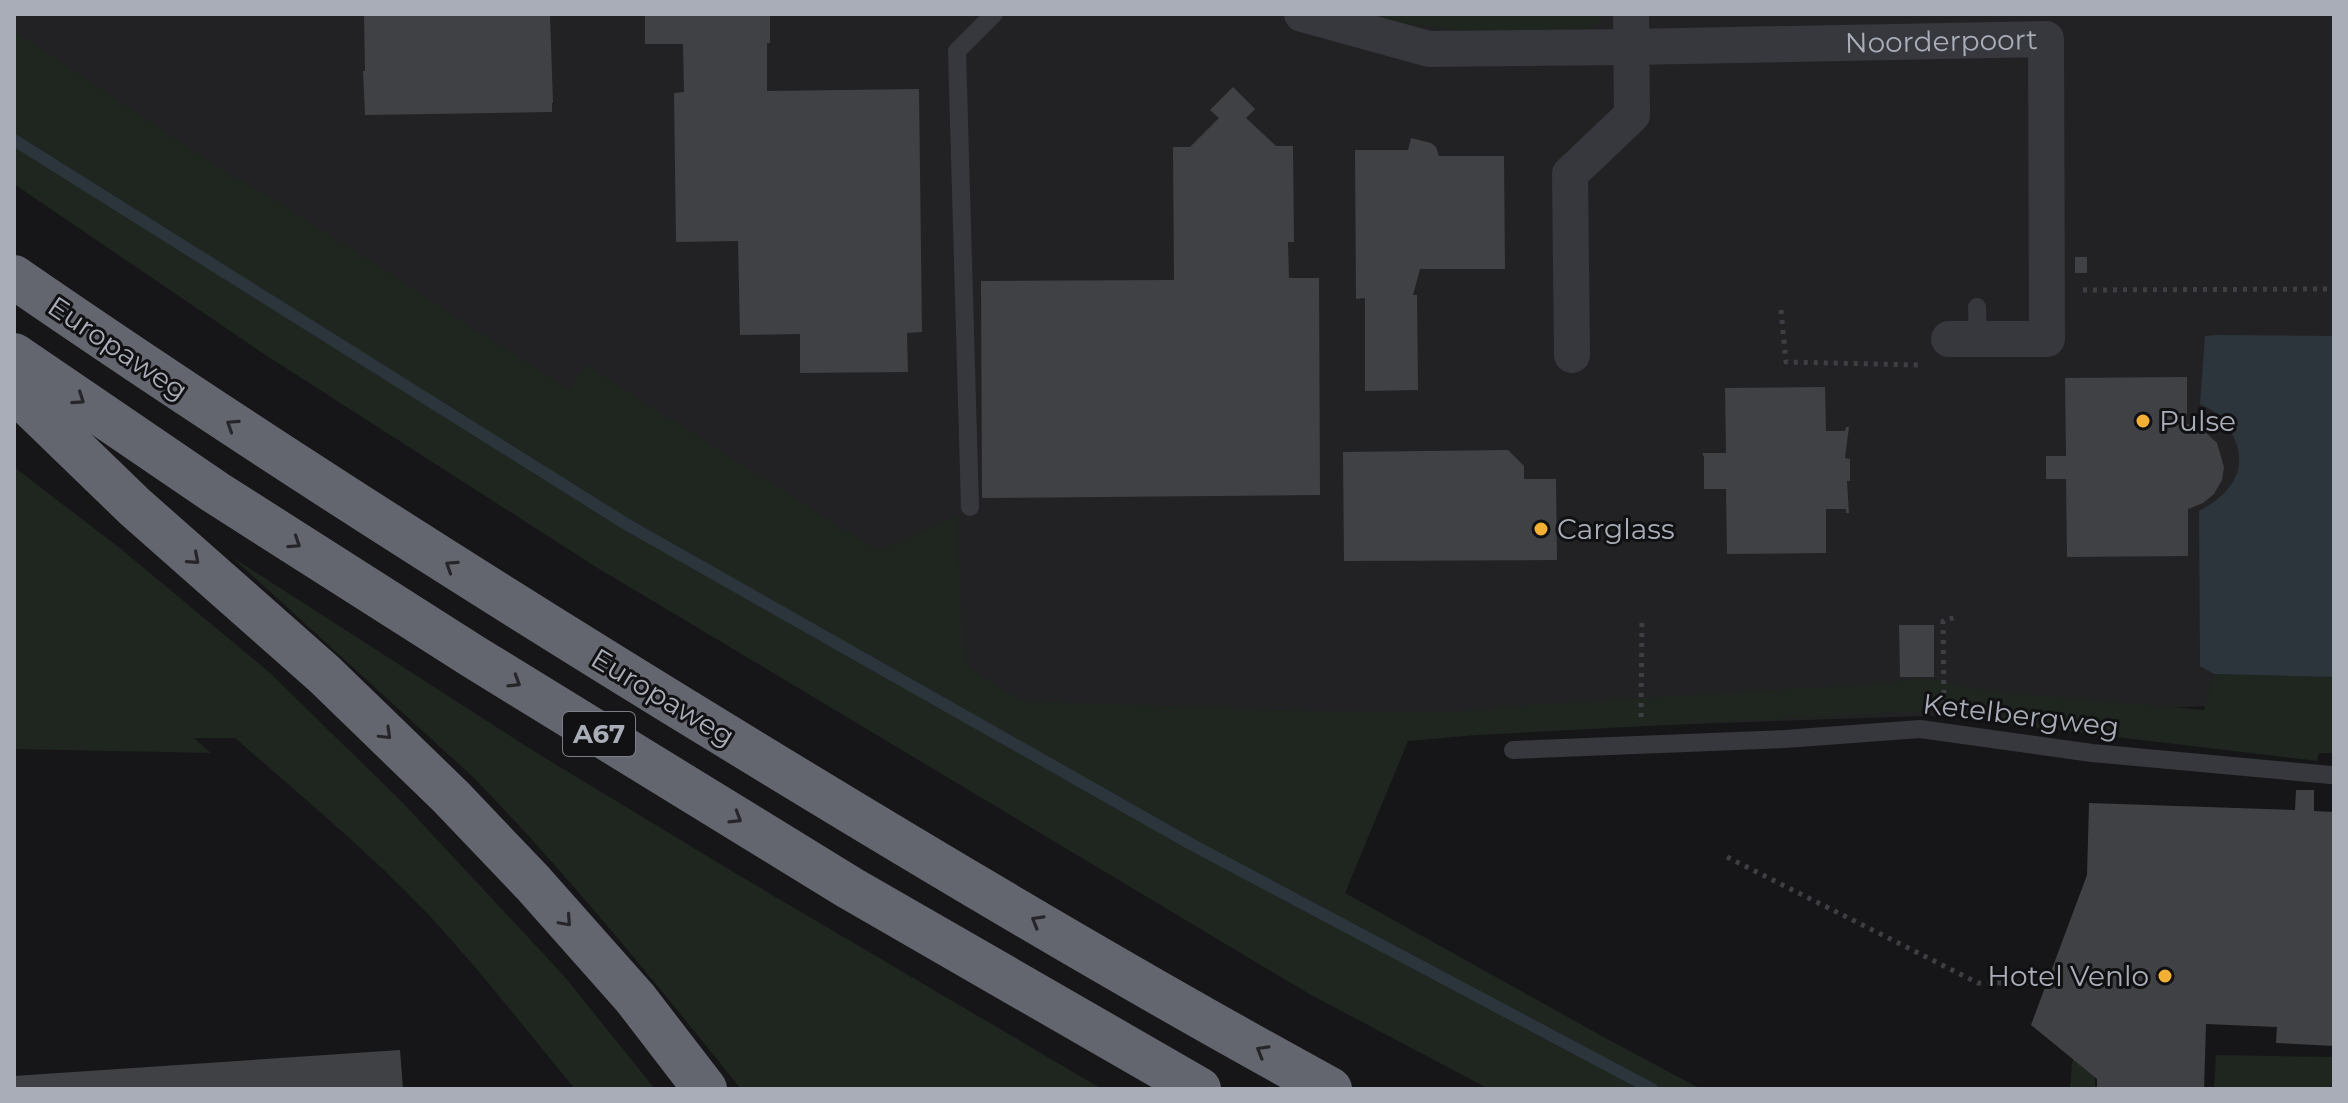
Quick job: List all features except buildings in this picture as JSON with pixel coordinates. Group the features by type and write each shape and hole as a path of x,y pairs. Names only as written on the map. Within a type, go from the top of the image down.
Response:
{"highway":[{"name":"Europaweg","path":"14,277 167,383 517,608 894,839 1330,1089"},
{"name":"A67","path":"14,355 215,492 474,657 850,888 1199,1089"},
{"path":"14,390 135,507 324,674 451,797 533,883 635,998 705,1089"}],"street":[{"name":"Noorderpoort","path":"1302,14 1429,49 1631,31 2046,39 2047,339 1959,337"},
{"path":"1572,355 1570,174 1632,115 1631,31"}],"lane":[{"path":"970,507 957,51 994,14"},
{"name":"Ketelbergweg","path":"1513,750 1640,746 1920,729 2092,753 2331,775"}],"path":[{"path":"2047,290 2334,289"},
{"path":"1781,310 1786,362 1959,337"},
{"path":"1945,733 1943,621 1956,617"},
{"path":"1640,746 1642,618"},
{"path":"1727,857 1978,983 2041,983"}],"shaded area":[{"path":"14,14 2334,14 2334,702 1052,746 14,54"},
{"path":"1352,14 1603,14 1599,24 1575,36 1478,33 1362,18"},
{"path":"14,31 208,161 290,209 569,390 586,365 878,551 956,516 965,664 1021,701 1316,711 1452,712 1926,678 1990,691 2204,710 2214,674 2334,677 2334,753 2319,753 2317,761 1991,722 1929,711 1408,741 1345,893 1701,1089 1489,1089 1311,995 596,567 264,354 14,184"},
{"path":"2205,336 2334,336 2334,677 2214,674 2200,666 2199,511 2228,489 2238,470 2239,459 2225,421 2200,404"},
{"path":"14,467 121,549 269,672 403,803 564,976 655,1089 575,1089 421,907 235,738 194,738 211,753 14,749"},
{"path":"232,557 532,750 1102,1089 741,1089 644,969 509,814 473,777"},
{"path":"2081,1039 2095,1056 2095,1089 2070,1089 2072,1064"},
{"path":"2216,1055 2334,1057 2334,1089 2214,1089"}],"waterway":[{"path":"14,140 626,524 1189,843 1652,1089"}],"place":[{"name":"Pulse","path":"2143,421"},
{"name":"Carglass","path":"1541,529"},
{"name":"Hotel Venlo","path":"2165,976"}]}
